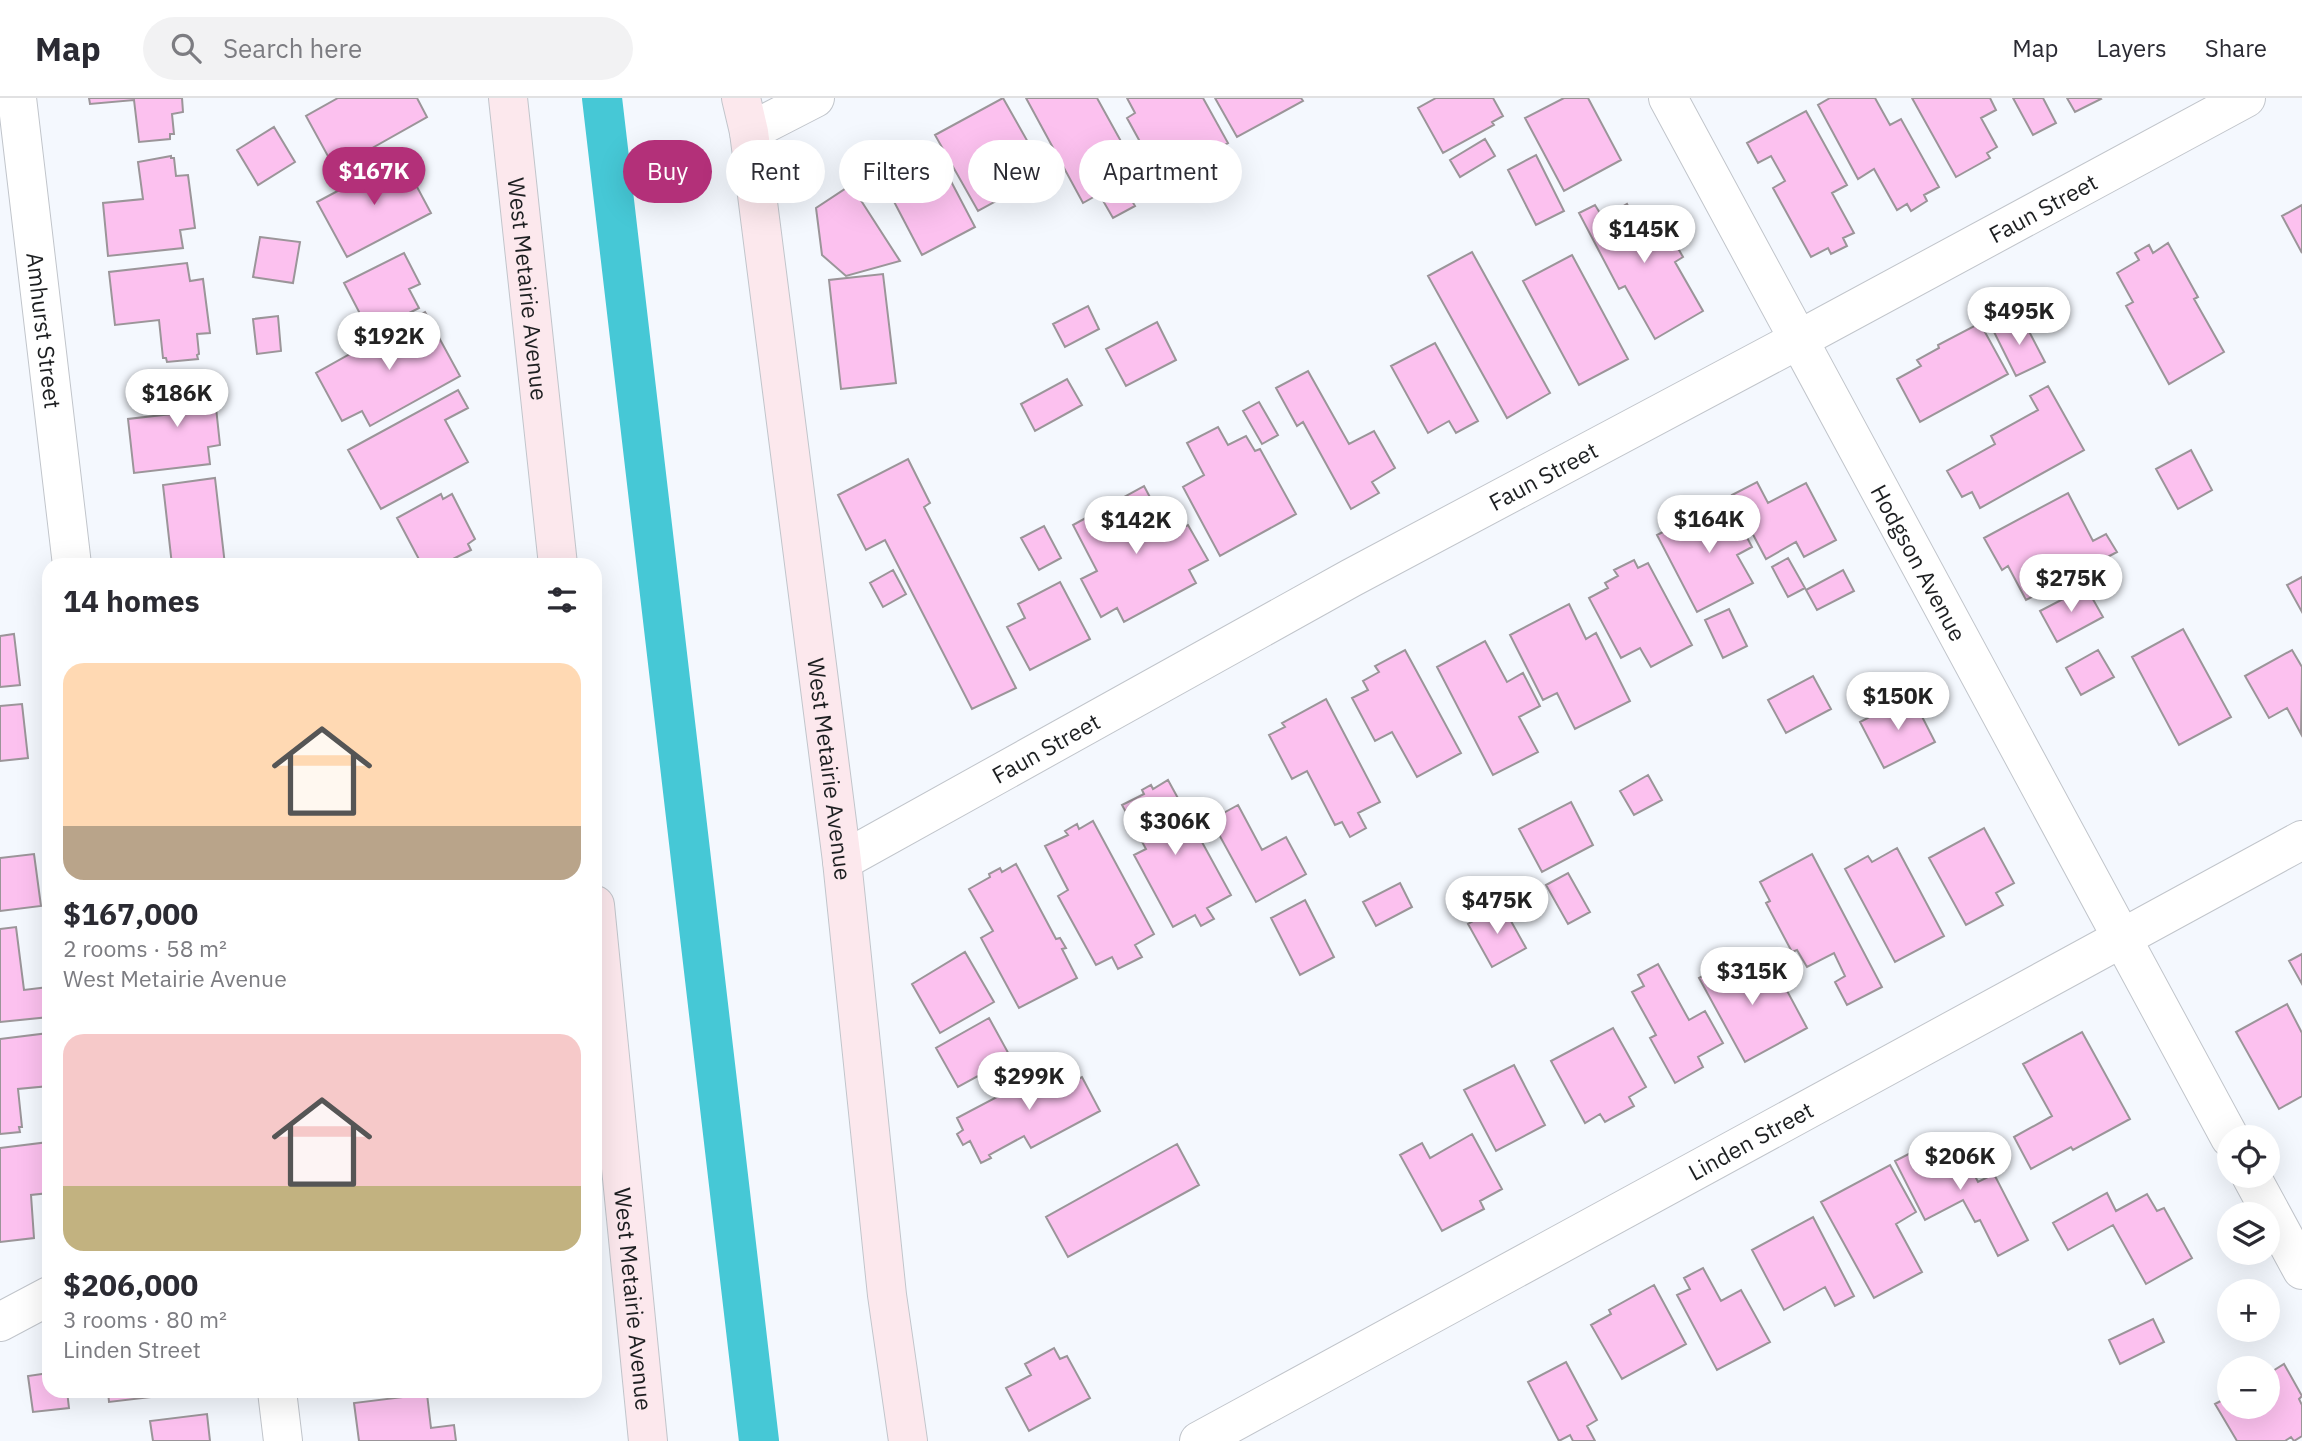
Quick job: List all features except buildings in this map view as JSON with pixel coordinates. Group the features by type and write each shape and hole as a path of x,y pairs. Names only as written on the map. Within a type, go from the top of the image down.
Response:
{"main road":[{"name":"West Metairie Avenue","path":"508,98 557,558"},
{"name":"West Metairie Avenue","path":"745,115 842,861 887,1295 908,1441"},
{"name":"West Metairie Avenue","path":"602,1018 648,1441"},
{"path":"884,1441 896,1357"},
{"path":"641,1367 663,1441"}],"street":[{"name":"Amhurst Street","path":"17,98 71,558"},
{"path":"745,115 815,98"},
{"name":"Hodgson Avenue","path":"1668,98 2223,1125"},
{"name":"Faun Street","path":"842,861 1351,578 2246,98"},
{"name":"Linden Street","path":"1199,1441 2302,840"},
{"path":"2258,1188 2302,1270"},
{"path":"0,1322 42,1300"},
{"path":"278,1398 283,1441"}],"waterway":[{"path":"602,98 759,1441"}]}
